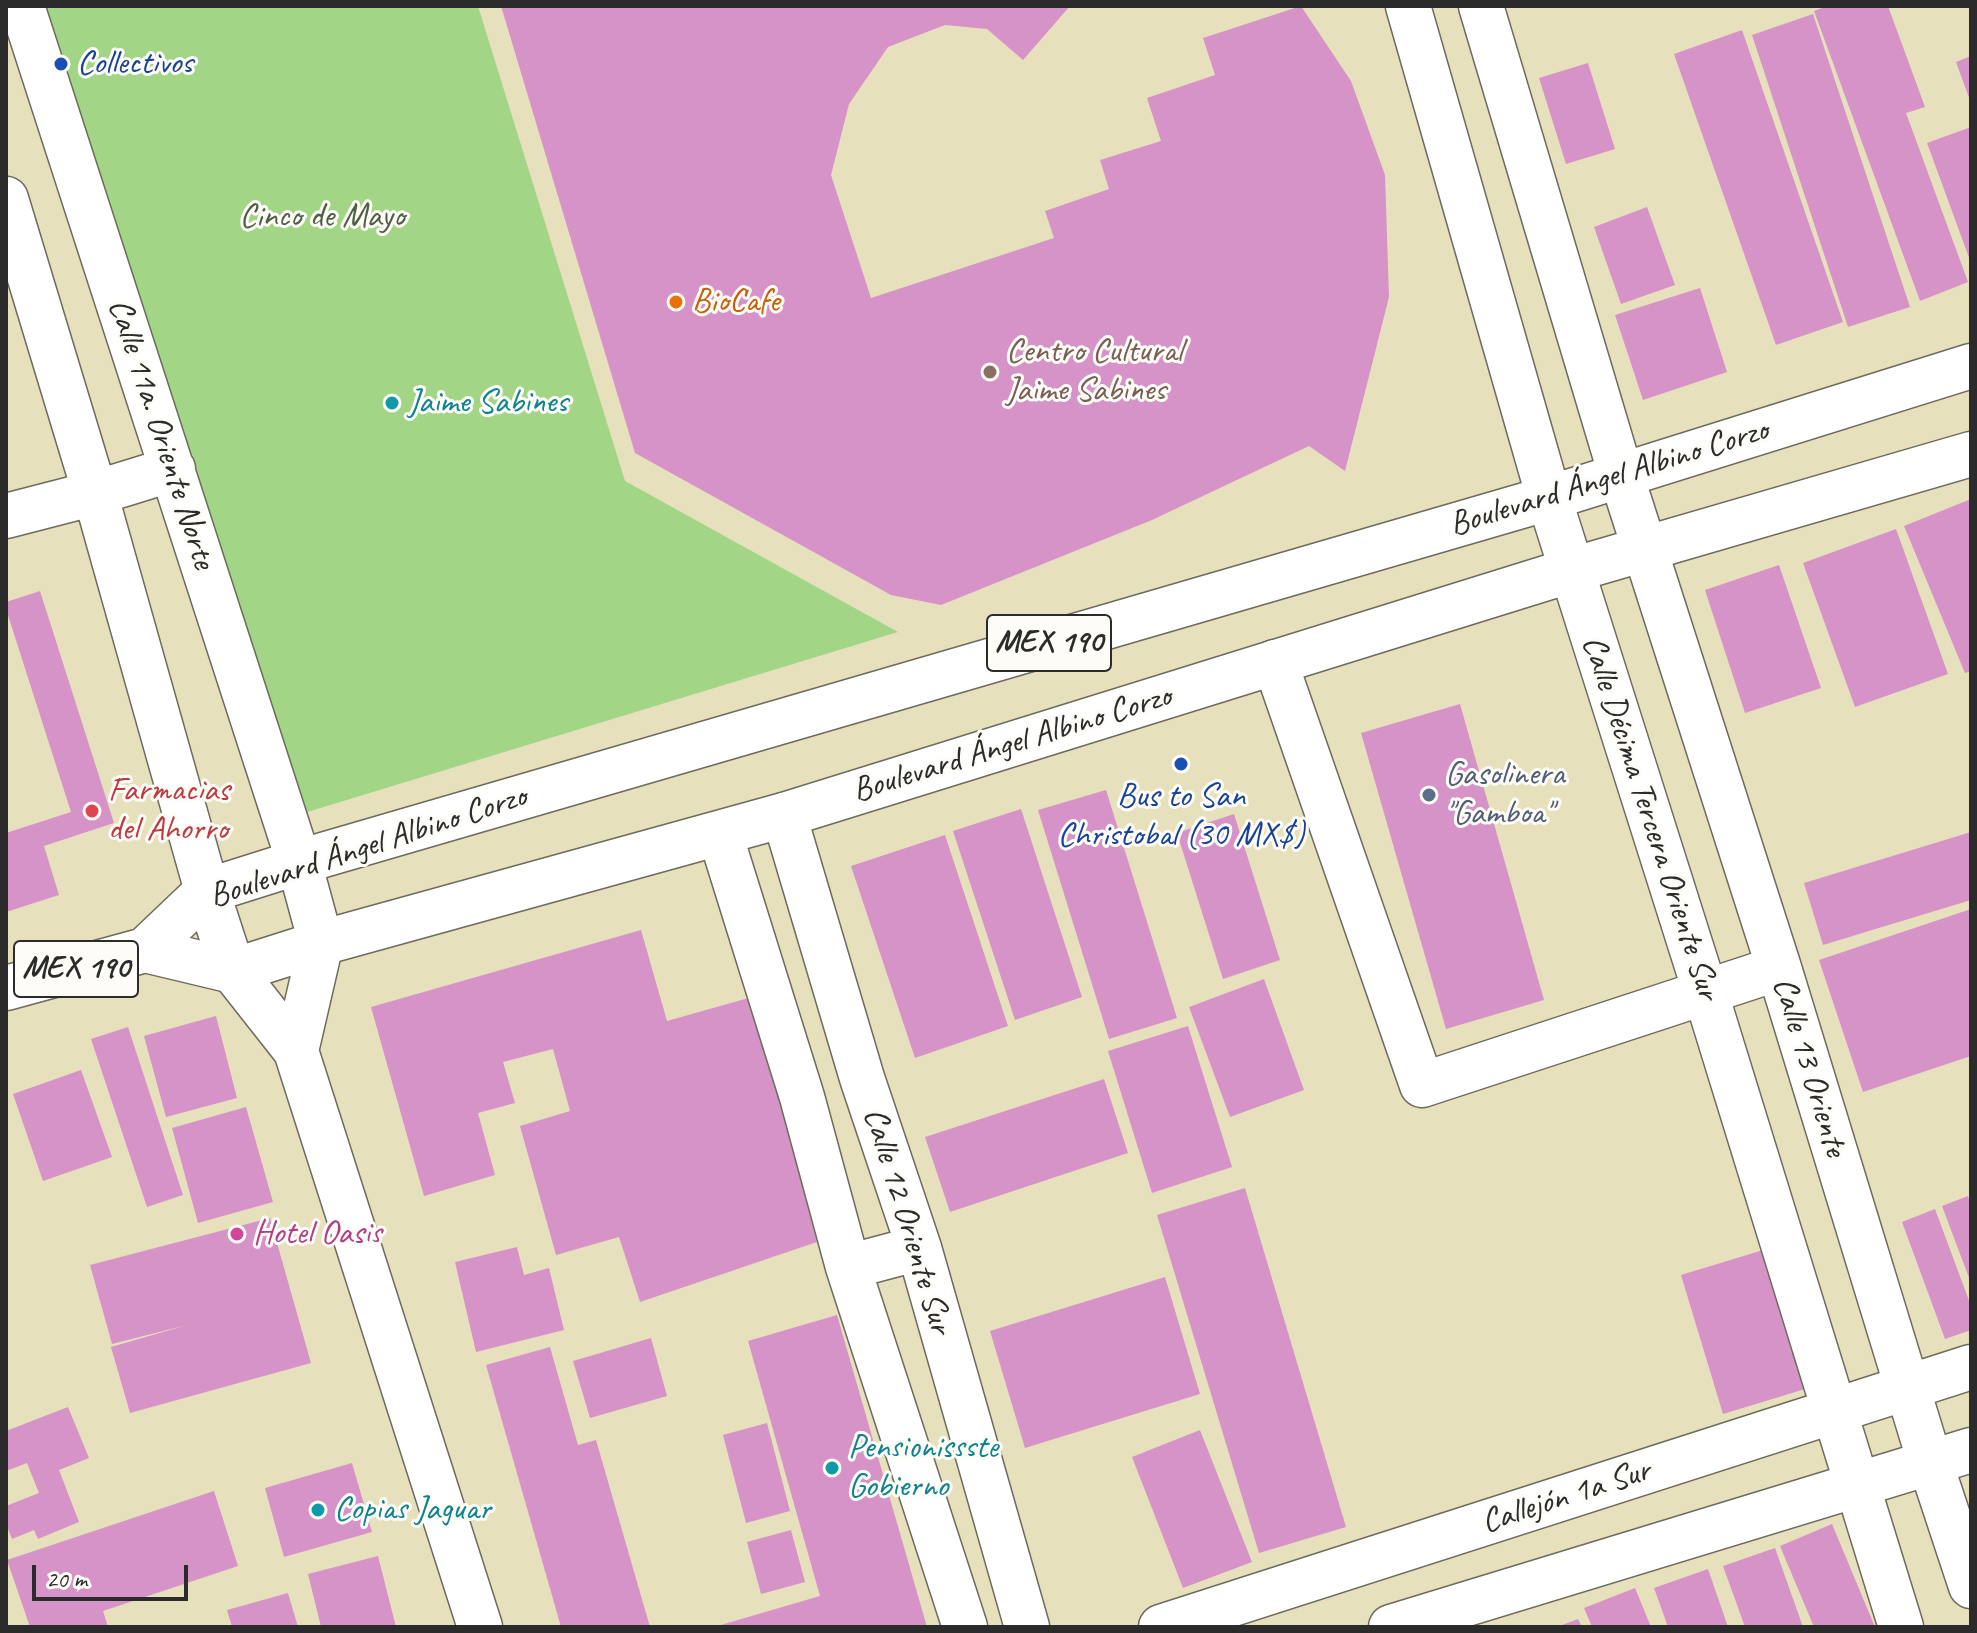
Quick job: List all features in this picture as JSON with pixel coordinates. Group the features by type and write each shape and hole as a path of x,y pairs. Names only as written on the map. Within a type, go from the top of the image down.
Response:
{"street":[{"name":"Calle 11a. Oriente Norte","path":"22,6 299,862 321,943"},
{"name":"Calle Décima Tercera Oriente Sur","path":"1408,6 1549,498 1901,1627"},
{"path":"1481,6 1621,475 1646,548"},
{"path":"1429,79 1496,57"},
{"path":"6,199 95,493 207,891 233,971 296,1051 480,1627"},
{"name":"Boulevard Ángel Albino Corzo","path":"145,950 207,891 1549,498 1971,366"},
{"name":"Boulevard Ángel Albino Corzo","path":"145,950 233,971 321,943 784,815 1572,570 1971,454"},
{"path":"6,516 173,469"},
{"name":"Calle 13 Oriente","path":"1646,548 1907,1386 1951,1456 1971,1586"},
{"path":"1275,662 1422,1085 1779,968"},
{"name":"Calle 12 Oriente Sur","path":"784,815 862,1078 919,1248 1027,1627"},
{"name":"Calle 12 Oriente Sur","path":"720,834 802,1097 848,1267 965,1627"},
{"path":"296,1051 321,943"},
{"name":"MEX 190","path":"6,988 145,950"},
{"path":"802,1097 862,1078"},
{"path":"848,1267 919,1248"},
{"name":"Callejón 1a Sur","path":"1161,1627 1971,1367"},
{"path":"1391,1627 1951,1456"}],"green space":[{"name":"Cinco de Mayo","path":"34,6 478,6 625,481 898,632 291,817"}],"building":[{"name":"Centro Cultural Jaime Sabines","path":"501,6 1070,6 1023,60 987,29 945,25 888,47 849,104 831,175 871,298 1054,238 1045,211 1109,189 1100,160 1161,141 1147,98 1215,75 1203,38 1301,6 1351,81 1385,175 1389,297 1345,471 1309,446 1152,520 941,605 891,595 635,453"},
{"path":"1828,6 1888,6 1925,107 1906,113 1968,282 1920,301 1814,11"},
{"path":"1813,14 1910,307 1848,327 1752,35"},
{"path":"1742,30 1843,322 1776,345 1674,54"},
{"path":"1971,56 1971,103 1956,62"},
{"path":"1588,63 1615,149 1566,164 1539,78"},
{"path":"1971,127 1971,263 1927,143"},
{"path":"1647,207 1675,285 1621,304 1594,227"},
{"path":"1700,288 1727,372 1643,400 1615,315"},
{"path":"1971,499 1971,671 1965,673 1904,526"},
{"path":"1896,529 1948,674 1855,707 1803,563"},
{"path":"1779,565 1821,688 1745,713 1705,590"},
{"path":"40,591 114,823 44,846 59,895 6,912 6,833 71,812 6,609 6,602"},
{"path":"1460,704 1544,1000 1446,1029 1361,733"},
{"path":"1106,790 1177,1018 1109,1039 1038,810"},
{"path":"1021,809 1082,997 1015,1020 953,831"},
{"path":"1234,814 1280,960 1223,979 1177,833"},
{"path":"1971,832 1971,900 1823,945 1804,883"},
{"path":"945,835 1008,1026 915,1058 851,866"},
{"path":"1971,909 1971,1056 1863,1092 1819,960"},
{"path":"641,930 667,1021 752,997 817,1242 640,1302 619,1237 556,1255 520,1126 570,1111 553,1049 503,1062 515,1103 478,1113 495,1175 424,1196 371,1007"},
{"path":"1264,979 1304,1090 1230,1117 1189,1007"},
{"path":"216,1016 237,1098 166,1117 144,1036"},
{"path":"1188,1026 1232,1167 1152,1193 1108,1051"},
{"path":"128,1027 183,1195 147,1207 91,1039"},
{"path":"81,1070 112,1157 43,1181 13,1094"},
{"path":"1104,1079 1128,1153 950,1212 925,1137"},
{"path":"246,1107 273,1202 198,1223 172,1128"},
{"path":"1245,1188 1346,1527 1259,1553 1157,1215"},
{"path":"1968,1196 1971,1205 1971,1283 1942,1206"},
{"path":"1935,1209 1971,1306 1971,1330 1945,1339 1902,1222"},
{"path":"270,1218 311,1363 130,1413 111,1347 187,1325 112,1344 90,1265"},
{"path":"517,1247 524,1275 549,1268 564,1330 476,1352 455,1262"},
{"path":"1773,1247 1815,1386 1723,1414 1681,1275"},
{"path":"1165,1277 1200,1394 1025,1448 990,1331"},
{"name":"Pensionissste Gobierno","path":"837,1315 927,1627 714,1627 820,1596 748,1341"},
{"path":"651,1338 667,1396 590,1418 573,1361"},
{"path":"550,1347 578,1445 596,1440 650,1627 561,1627 486,1365"},
{"path":"68,1407 89,1458 59,1470 79,1522 38,1539 34,1530 12,1539 6,1524 6,1506 39,1493 27,1463 6,1471 6,1431"},
{"path":"767,1423 790,1511 746,1523 723,1435"},
{"path":"1200,1430 1252,1562 1183,1588 1132,1457"},
{"name":"Copias Jaguar","path":"352,1463 372,1532 284,1557 265,1488"},
{"path":"214,1491 238,1566 103,1611 108,1627 30,1627 7,1560"},
{"path":"1832,1524 1875,1627 1814,1627 1780,1546"},
{"path":"791,1530 805,1582 761,1594 747,1542"},
{"path":"1775,1548 1803,1627 1745,1627 1723,1566"},
{"path":"378,1556 396,1627 321,1627 308,1574"},
{"path":"1708,1569 1728,1627 1668,1627 1654,1588"},
{"path":"1635,1588 1651,1627 1592,1627 1584,1608"},
{"path":"288,1593 298,1627 232,1627 227,1610"},
{"path":"1578,1619 1582,1627 1557,1627"}],"place":[{"name":"Collectivos","path":"61,64"},
{"name":"BioCafe","path":"676,302"},
{"name":"Centro Cultural Jaime Sabines","path":"990,372"},
{"name":"Jaime Sabines","path":"392,403"},
{"name":"Bus to San Christobal (30 MX$)","path":"1181,764"},
{"name":"Gasolinera \"Gamboa\"","path":"1429,795"},
{"name":"Farmacias del Ahorro","path":"92,811"},
{"name":"Hotel Oasis","path":"237,1234"},
{"name":"Pensionissste Gobierno","path":"832,1468"},
{"name":"Copias Jaguar","path":"318,1510"}]}
